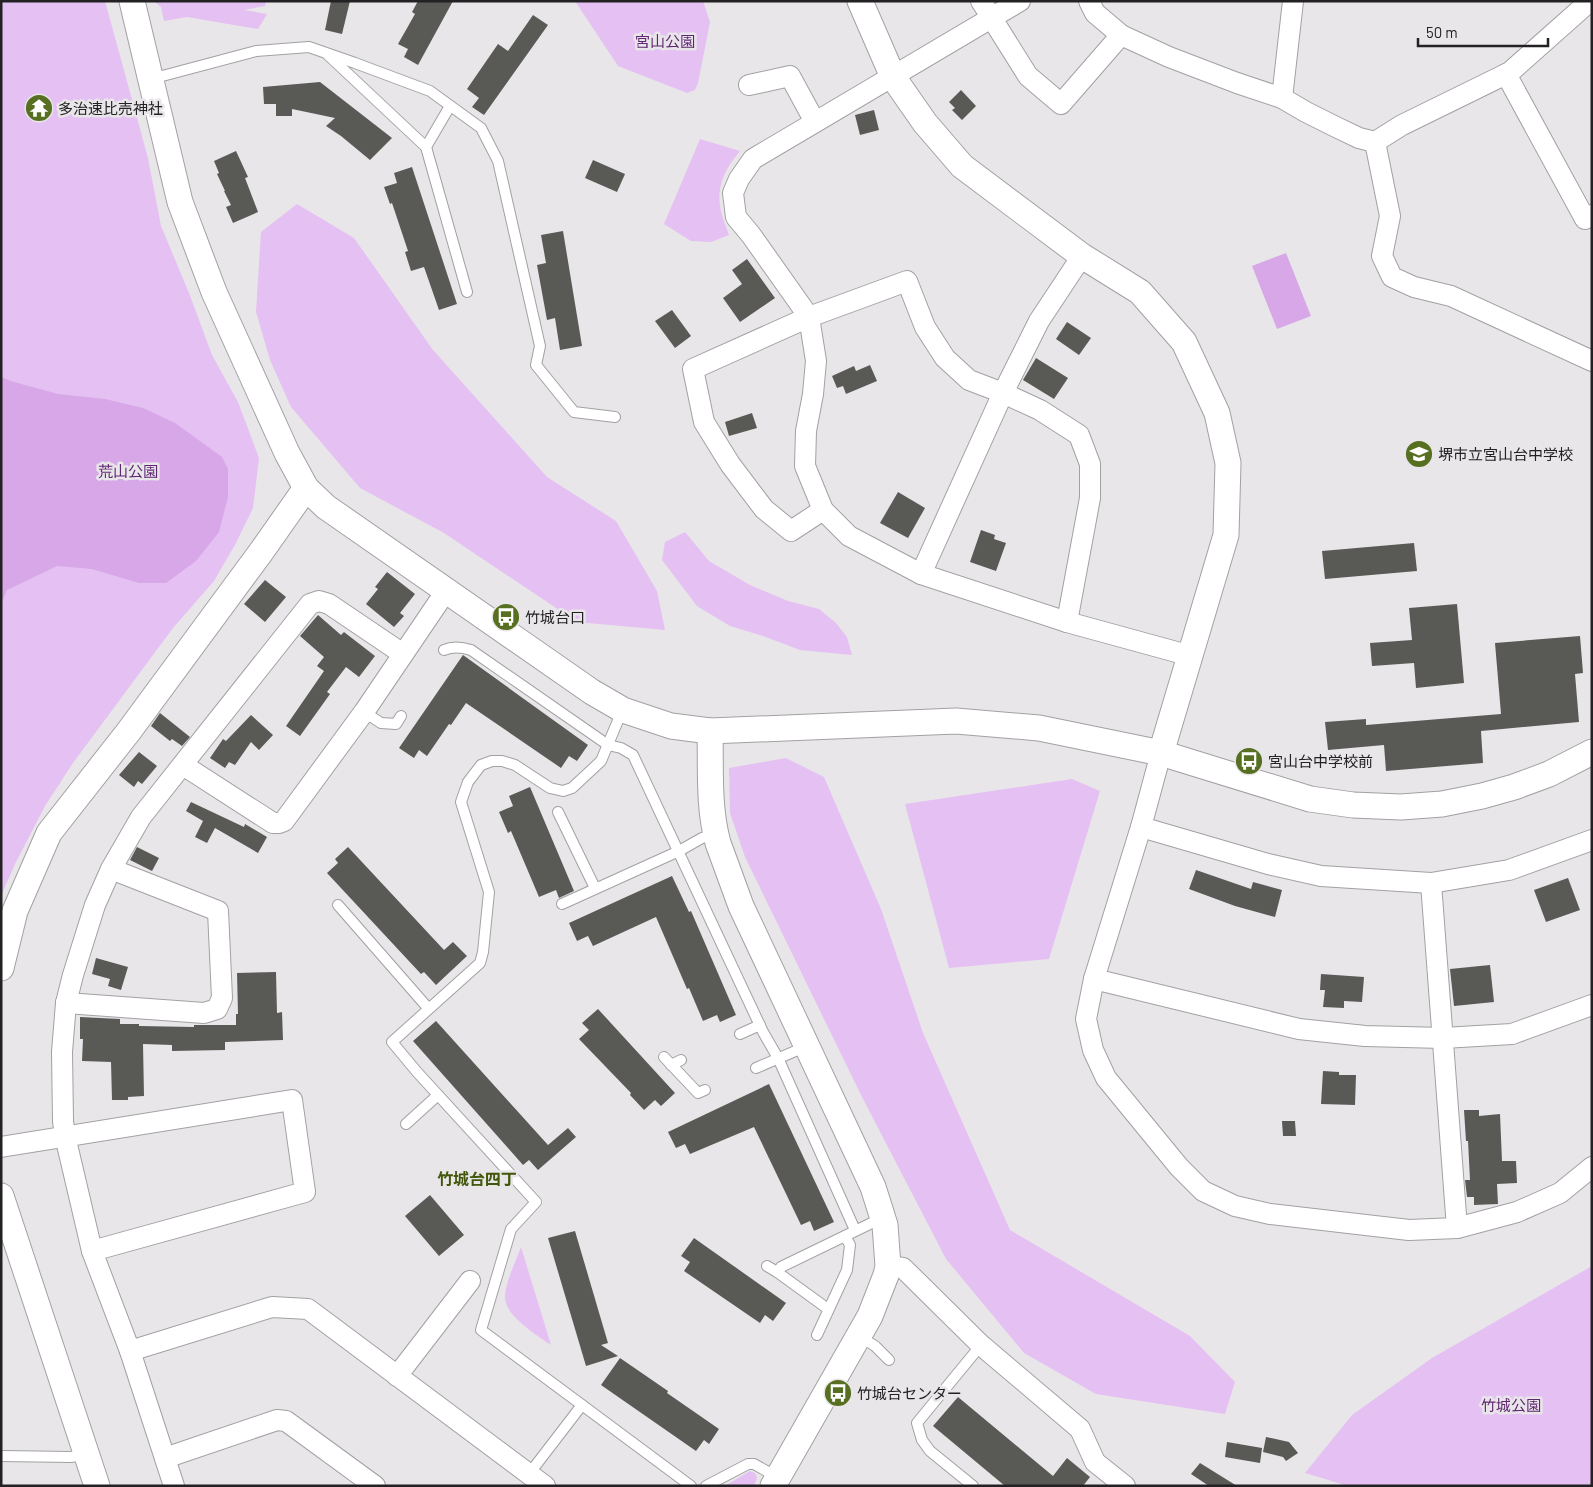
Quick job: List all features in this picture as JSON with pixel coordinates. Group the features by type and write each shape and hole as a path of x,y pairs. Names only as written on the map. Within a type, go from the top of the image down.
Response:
{"street":[{"path":"132,1 180,202 210,283 286,453 306,488 326,507 592,692 623,710 671,726 710,730 956,721 1039,728 1161,753 1310,799 1353,805 1401,807 1442,804 1482,796 1549,774 1592,752"},
{"path":"860,1 892,77 925,124 962,166 1082,256 1140,292 1184,342 1217,413 1228,463 1226,535 1141,827 1094,979 1086,1019 1093,1050 1106,1078 1179,1168 1203,1190 1235,1206 1270,1214 1409,1230 1457,1228 1517,1212 1560,1193 1592,1167"},
{"path":"981,1 1028,76 1061,104 1121,35"},
{"path":"1020,1 753,159 739,179 733,193 736,217 751,234 809,317 816,361 813,394 806,431 805,466 823,510 849,536 921,574 1067,622 1190,656"},
{"path":"1089,1 1095,13 1121,35 1169,57 1282,98 1359,138 1375,142 1402,125 1510,72 1590,1"},
{"path":"1282,98 1294,1"},
{"path":"1506,74 1585,219 1592,215"},
{"path":"749,84 790,76 815,122"},
{"path":"1375,142 1390,216 1382,256 1392,277 1414,287 1451,296 1592,361"},
{"path":"921,574 1003,393 1039,321 1082,256"},
{"path":"823,510 791,531 764,509 730,464 704,422 693,369 809,317 907,281 925,327 945,358 969,380 1040,410 1079,435 1090,464 1090,498 1067,622"},
{"path":"1,968 15,911 48,833 129,730 306,488"},
{"path":"183,765 273,823 284,821 364,712 446,591"},
{"path":"174,1486 130,1351 92,1250 63,1121 62,1052 66,1002 73,975 95,905 111,869 141,817 310,604 319,601 329,604 403,654"},
{"path":"710,730 712,801 716,834 741,906 873,1187 885,1225 888,1266 870,1316 776,1481"},
{"path":"1141,827 1268,864 1321,876 1431,883 1509,870 1592,840"},
{"path":"66,1002 204,1013 217,1009 222,998 218,911 111,869"},
{"path":"1431,883 1457,1228"},
{"path":"1094,979 1299,1029 1365,1036 1443,1038 1512,1034 1592,1005"},
{"path":"1,1147 292,1100 305,1192 92,1250"},
{"path":"1,1196 97,1486"},
{"path":"888,1266 903,1268 981,1344 1080,1429 1095,1462 1125,1486"},
{"path":"397,1376 470,1281"},
{"path":"130,1351 272,1307 308,1309 537,1480"},
{"path":"164,1458 277,1420 286,1421 375,1486"}],"lane":[{"path":"151,79 256,51 309,47 430,91 481,128 498,161 540,346 536,365 574,412 615,417"},
{"path":"326,53 426,147 467,292"},
{"path":"426,147 450,106"},
{"path":"444,650 450,647 461,647 471,650 608,745 621,748 633,755 760,1025 778,1058 855,1230"},
{"path":"623,710 601,760 572,788 563,791 550,788 515,765 502,761 492,761 481,766 468,782 461,802 490,892 480,963 392,1042 536,1202 512,1229 481,1330 691,1486"},
{"path":"364,712 381,723 396,724 401,716"},
{"path":"558,812 595,888"},
{"path":"562,904 679,851 702,838 716,834"},
{"path":"338,905 428,1008"},
{"path":"740,1034 760,1025"},
{"path":"756,1068 807,1046"},
{"path":"672,1060 698,1093 705,1090"},
{"path":"406,1124 438,1095"},
{"path":"777,1272 780,1267 882,1218"},
{"path":"817,1335 847,1270 850,1245 845,1236"},
{"path":"767,1266 828,1309"},
{"path":"859,1336 875,1346 889,1360"},
{"path":"973,1486 930,1451 922,1440 917,1423 981,1344"},
{"path":"537,1480 582,1405"},
{"path":"1,1456 71,1457 86,1454"},
{"path":"706,1486 748,1464 754,1464 776,1481"}],"green space":[{"name":"荒山公園","path":"1,1 105,1 148,158 161,226 212,355 238,402 259,458 253,508 214,581 173,628 73,763 45,806 1,896"},
{"path":"154,1 266,1 265,6 244,10 267,14 258,29 187,17 164,21 161,7"},
{"name":"宮山公園","path":"575,1 703,1 710,22 695,90 687,93 618,66"},
{"path":"700,139 740,151 727,169 719,197 722,217 729,235 711,242 691,241 664,224"},
{"path":"297,204 354,238 433,350 547,477 616,521 657,591 665,630 577,622 444,533 360,488 291,407 270,360 256,312 261,232"},
{"path":"685,532 709,561 750,585 788,601 819,609 836,623 847,637 852,655 800,650 730,626 697,606 662,560 665,542"},
{"path":"786,758 824,777 881,909 923,1033 1010,1230 1190,1336 1235,1382 1225,1414 1096,1394 1024,1353 946,1259 861,1095 745,857 730,813 729,768"},
{"path":"1072,779 1100,791 1049,959 949,968 905,804"},
{"path":"521,1247 551,1345 517,1319 507,1306 505,1299 506,1287"},
{"name":"竹城公園","path":"1592,1266 1592,1486 1348,1486 1305,1473 1352,1415 1432,1358"},
{"path":"750,1471 755,1473 757,1478 754,1486 725,1486"}],"shaded area":[{"path":"1286,253 1311,316 1277,329 1252,266"},
{"path":"1,377 58,394 105,399 143,408 175,423 222,457 228,469 228,497 219,532 196,561 166,583 139,583 92,569 57,566 7,590 1,605"}],"building":[{"path":"331,1 350,1 342,34 325,30"},
{"path":"418,1 453,1 418,65 404,57 408,49 398,44 415,14 412,12"},
{"path":"533,15 548,25 484,115 472,107 479,98 467,89 498,44 508,51"},
{"path":"320,82 392,138 370,160 326,126 335,118 292,109 292,116 276,116 276,104 264,104 263,87"},
{"path":"961,90 976,106 962,120 952,110 955,108 949,102"},
{"path":"874,110 879,130 860,135 855,115"},
{"path":"236,151 248,177 245,178 258,212 233,223 226,207 231,205 217,174 219,173 214,161"},
{"path":"593,160 625,174 617,192 585,178"},
{"path":"412,167 457,304 439,310 424,267 411,271 405,252 408,251 392,203 390,204 384,187 397,183 394,173"},
{"path":"563,231 582,346 560,350 555,318 547,320 537,265 546,263 541,235"},
{"path":"747,259 775,298 740,322 723,298 742,284 732,270"},
{"path":"672,310 691,336 675,348 655,321"},
{"path":"1067,322 1091,338 1079,355 1056,339"},
{"path":"1036,358 1068,378 1054,399 1023,380"},
{"path":"870,365 877,381 846,394 843,386 837,388 832,376 854,366 856,371"},
{"path":"752,413 757,428 729,436 725,422"},
{"path":"898,492 925,508 908,538 880,523"},
{"path":"981,530 995,535 994,539 1006,543 996,571 970,562"},
{"path":"1414,543 1417,571 1325,579 1322,551"},
{"path":"387,572 415,594 400,613 404,616 394,627 366,604 378,589 375,587"},
{"path":"265,580 286,597 265,622 244,604"},
{"path":"1457,604 1464,683 1416,688 1414,663 1372,666 1370,643 1412,640 1409,608"},
{"path":"318,615 341,635 344,632 375,656 359,677 346,667 327,692 330,694 300,736 286,726 324,671 317,666 324,657 300,636"},
{"path":"1580,636 1583,673 1575,674 1579,722 1481,731 1483,763 1386,771 1384,745 1328,750 1325,722 1366,719 1366,725 1501,714 1495,643"},
{"path":"463,655 588,745 577,761 569,756 561,768 466,703 427,756 419,750 414,758 399,748"},
{"path":"160,713 190,737 182,746 172,739 170,741 151,726"},
{"path":"251,715 273,735 259,750 251,742 235,765 229,762 225,768 210,758 223,739 226,741"},
{"path":"139,752 157,766 142,784 138,781 134,787 119,775"},
{"path":"530,787 574,891 559,898 556,890 539,897 511,831 508,833 499,812 513,806 509,796"},
{"path":"191,802 244,827 245,824 267,837 258,853 215,828 207,843 195,837 203,821 186,811"},
{"path":"137,847 159,858 152,871 130,860"},
{"path":"348,847 444,950 453,942 467,956 436,985 424,972 421,974 327,873 338,863 335,859"},
{"path":"1196,870 1251,889 1253,882 1282,890 1275,917 1235,906 1189,889"},
{"path":"672,876 689,912 691,911 736,1015 720,1022 717,1015 703,1021 656,917 593,946 588,936 577,941 569,923"},
{"path":"1568,878 1580,910 1546,922 1534,890"},
{"path":"96,958 128,967 121,990 108,986 110,979 92,974"},
{"path":"1490,965 1494,1002 1454,1006 1450,969"},
{"path":"276,972 277,1013 282,1012 283,1040 225,1042 225,1050 172,1051 172,1045 143,1044 144,1096 128,1097 128,1100 112,1100 111,1062 82,1061 83,1039 80,1039 80,1017 120,1019 120,1024 139,1024 139,1026 194,1027 194,1025 236,1025 236,1014 238,1014 237,973"},
{"path":"1321,974 1364,977 1362,1002 1344,1001 1344,1008 1323,1007 1325,990 1320,990"},
{"path":"598,1009 675,1093 661,1106 655,1100 644,1110 630,1095 631,1093 579,1039 589,1030 582,1023"},
{"path":"436,1021 548,1145 568,1128 576,1137 538,1170 529,1160 523,1165 413,1041"},
{"path":"1323,1071 1339,1072 1339,1075 1356,1075 1355,1105 1321,1104"},
{"path":"769,1084 834,1222 814,1231 810,1221 801,1225 754,1127 690,1154 685,1144 676,1148 668,1132"},
{"path":"1464,1110 1479,1110 1479,1116 1500,1114 1502,1161 1516,1161 1517,1183 1497,1184 1498,1204 1474,1205 1474,1197 1467,1197 1465,1180 1470,1180"},
{"path":"1282,1121 1295,1121 1296,1136 1283,1136"},
{"path":"430,1195 464,1235 439,1256 405,1216"},
{"path":"575,1231 608,1343 601,1345 618,1356 586,1366 548,1238"},
{"path":"694,1238 786,1303 773,1321 765,1315 760,1323 684,1271 690,1262 681,1256"},
{"path":"620,1358 719,1429 709,1444 704,1440 696,1451 601,1385"},
{"path":"958,1397 1053,1476 1067,1458 1090,1477 1083,1486 1005,1486 933,1426"},
{"path":"1266,1437 1289,1442 1298,1453 1286,1461 1283,1457 1263,1452"},
{"path":"1227,1442 1262,1448 1260,1463 1225,1457"},
{"path":"1200,1463 1237,1486 1209,1486 1191,1474"}],"place":[{"name":"多治速比売神社","path":"39,108"},
{"name":"堺市立宮山台中学校","path":"1419,454"},
{"name":"竹城台口","path":"506,617"},
{"name":"宮山台中学校前","path":"1249,761"},
{"name":"竹城台センター","path":"838,1393"}],"district":[{"name":"竹城台四丁","path":"477,1178"}]}
